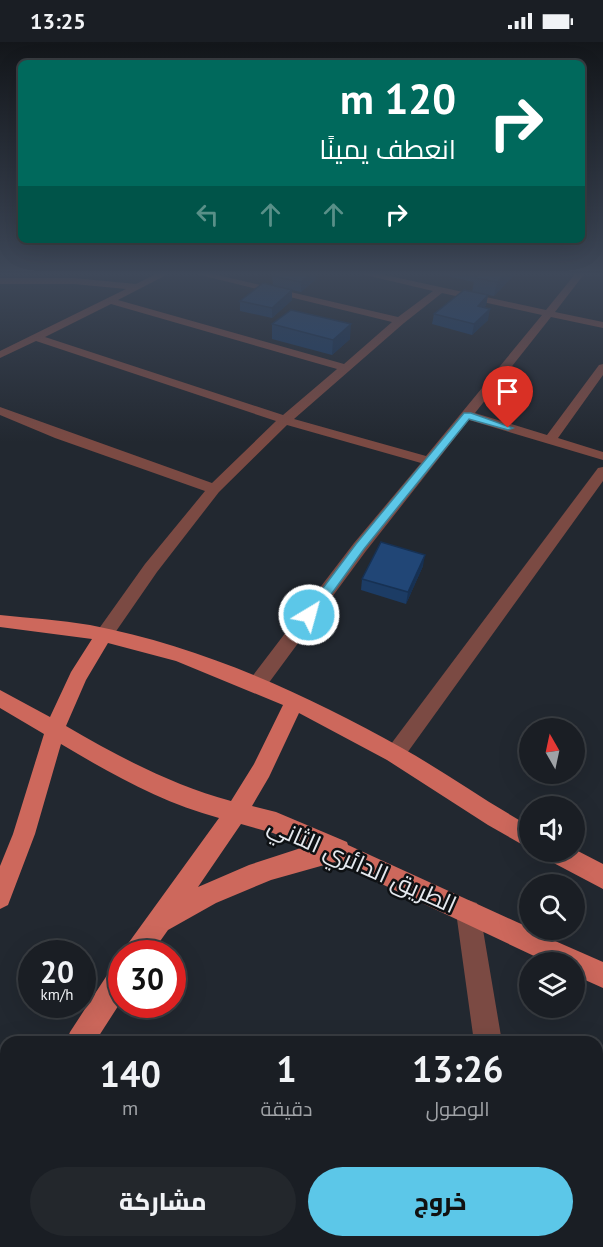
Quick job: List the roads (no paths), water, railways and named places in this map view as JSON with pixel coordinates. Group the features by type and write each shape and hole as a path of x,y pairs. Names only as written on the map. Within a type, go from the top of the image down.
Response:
{"main road":[{"path":"0,621 104,634 186,657 258,683 395,754 519,831"},
{"path":"0,897 24,834 55,729 78,677 104,634"},
{"name":"الطريق الدائري الثاني","path":"0,698 125,771 175,793 276,823 339,850 603,975"},
{"path":"145,940 238,813 272,754 294,701"},
{"path":"156,924 192,901 265,869 339,850"},
{"path":"575,862 603,877"},
{"path":"84,1036 108,997"}],"street":[{"path":"0,355 52,329"},
{"path":"211,329 346,368"},
{"path":"104,634 214,489 285,420 391,329"},
{"path":"258,683 360,547 536,329"},
{"path":"34,338 285,420 430,461"},
{"path":"549,440 603,367"},
{"path":"0,411 60,435 214,489"},
{"path":"467,415 603,456"},
{"path":"395,754 603,471"},
{"path":"468,912 487,1036"}]}
